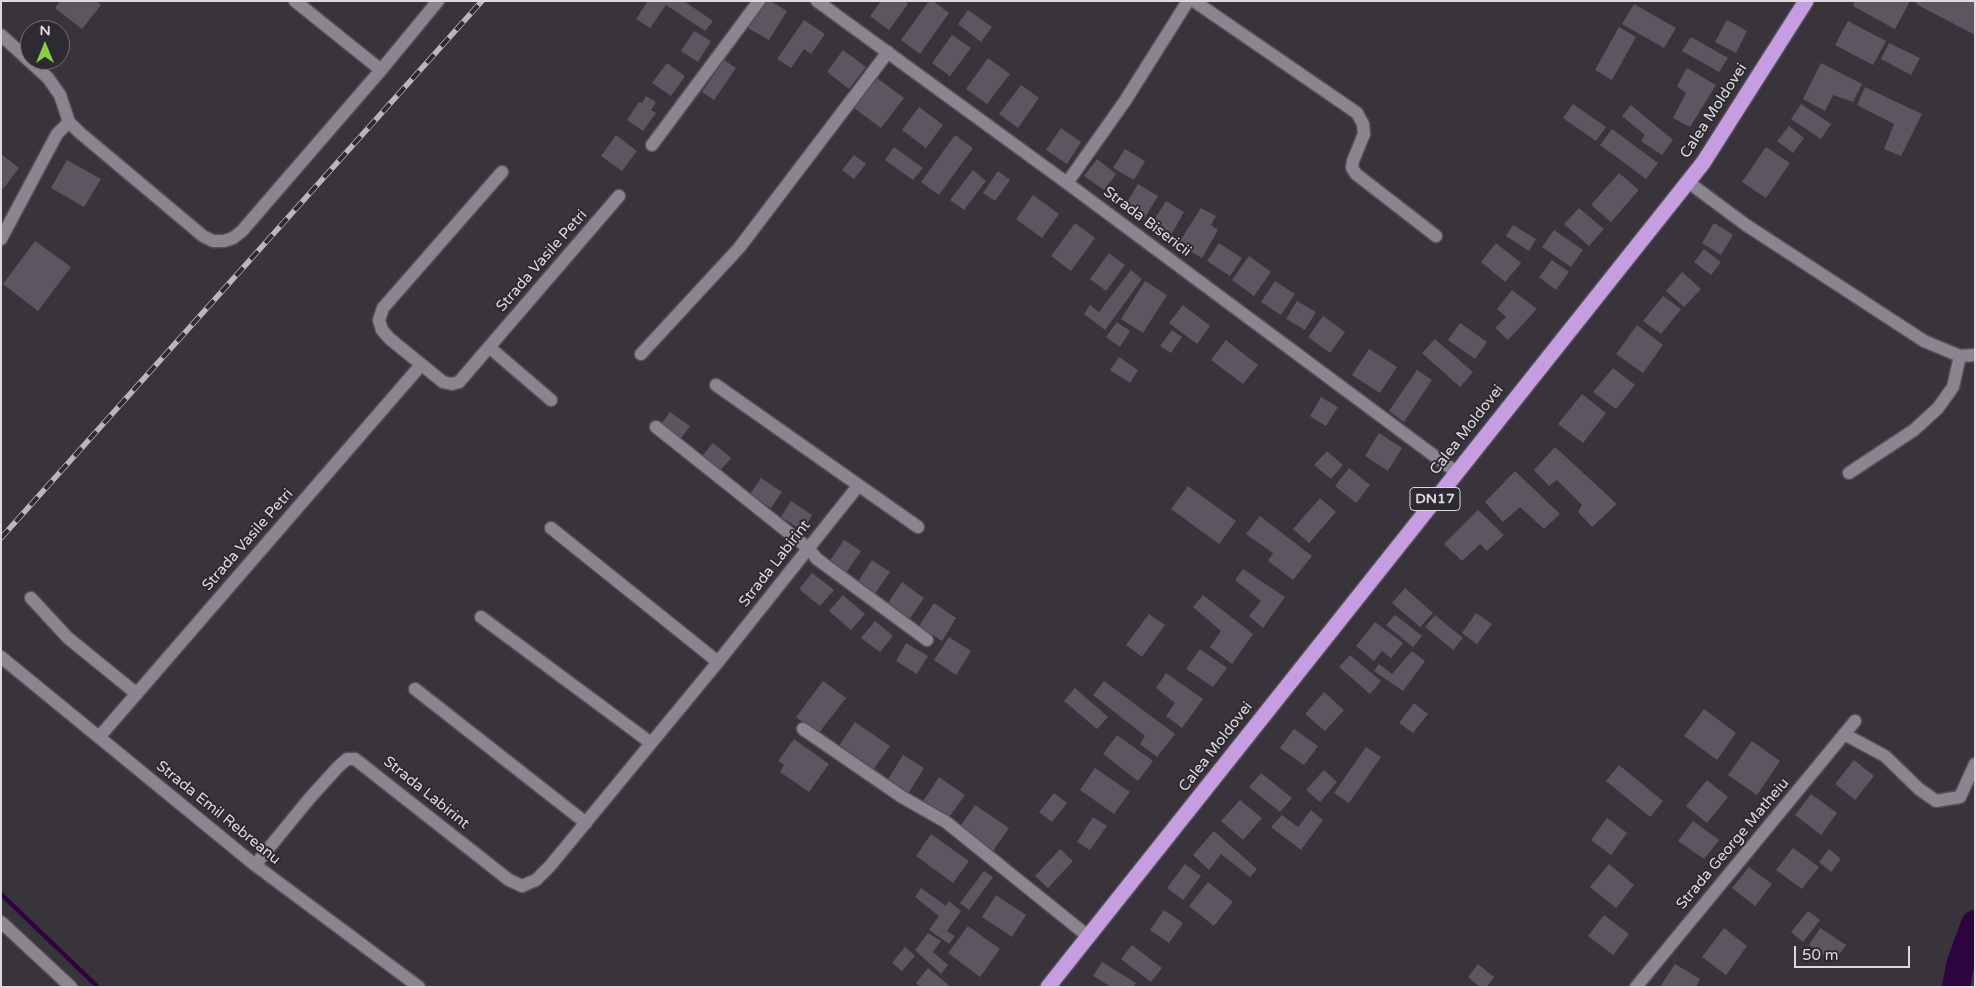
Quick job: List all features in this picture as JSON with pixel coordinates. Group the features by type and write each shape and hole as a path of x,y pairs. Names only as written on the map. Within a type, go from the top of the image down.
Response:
{"highway":[{"name":"Calea Moldovei","path":"1048,987 1703,163 1806,1"}],"street":[{"path":"295,1 381,70"},
{"path":"1,35 48,78 60,95 69,122 203,236 213,241 224,241 233,238 242,231 438,1"},
{"path":"652,145 759,1"},
{"name":"Strada Bisericii","path":"817,1 1067,183 1456,472"},
{"path":"1067,183 1125,102 1188,1"},
{"path":"1194,1 1356,113 1363,124 1364,134 1352,168 1356,174 1436,236"},
{"path":"641,354 739,248 888,52"},
{"path":"1,239 58,134 69,122"},
{"name":"Strada Vasile Petri","path":"502,172 383,308 379,320 382,330 390,339 443,382 452,384 459,382 619,196"},
{"path":"1688,182 1746,225 1924,341 1960,356 1975,355"},
{"path":"489,347 551,400"},
{"path":"1849,473 1914,430 1938,408 1953,387 1960,356"},
{"name":"Strada Vasile Petri","path":"100,736 421,365"},
{"path":"716,385 918,527"},
{"path":"656,427 808,548 817,559 927,640"},
{"name":"Strada Labirint","path":"255,865 308,799 347,759 355,759 509,880 522,886 536,880 586,823 718,662 858,486"},
{"path":"552,528 718,662"},
{"path":"31,598 68,638 136,694"},
{"path":"481,617 651,743"},
{"name":"Strada Emil Rebreanu","path":"1,657 100,736 255,865 419,987"},
{"path":"415,689 586,823"},
{"name":"Strada George Matheiu","path":"1636,987 1855,722"},
{"path":"803,729 902,798 946,822 1089,937"},
{"path":"1844,734 1885,756 1919,789 1936,801 1960,797 1975,764"},
{"path":"1,922 71,987"}],"building":[{"path":"60,1 96,1 101,5 82,29 55,8"},
{"path":"648,1 684,1 713,21 705,31 666,5 650,28 636,19"},
{"path":"764,1 771,1 787,11 769,40 748,28"},
{"path":"881,1 905,1 908,4 889,30 870,16"},
{"path":"929,1 933,1 949,13 920,54 901,40"},
{"path":"1855,1 1910,1 1895,29 1853,6"},
{"path":"1917,1 1975,1 1975,35 1916,4"},
{"path":"1634,4 1676,28 1664,48 1622,24"},
{"path":"968,10 992,27 981,42 958,24"},
{"path":"804,20 825,34 811,54 804,49 791,68 777,59"},
{"path":"1727,20 1747,31 1736,53 1715,42"},
{"path":"1848,21 1886,41 1873,65 1835,45"},
{"path":"1619,27 1636,37 1612,80 1595,70"},
{"path":"694,31 711,41 698,62 681,51"},
{"path":"952,35 971,48 950,76 932,63"},
{"path":"1691,37 1728,58 1719,72 1682,51"},
{"path":"1889,43 1920,58 1911,75 1881,59"},
{"path":"843,50 866,67 849,89 827,72"},
{"path":"988,58 1010,74 987,104 966,89"},
{"path":"724,60 736,68 714,100 702,92"},
{"path":"667,63 685,76 671,96 652,83"},
{"path":"1821,63 1862,84 1853,102 1833,95 1825,111 1803,99"},
{"path":"1687,68 1716,85 1690,127 1673,118 1686,93 1677,86"},
{"path":"877,78 904,98 881,128 854,108"},
{"path":"1021,85 1039,98 1018,128 999,114"},
{"path":"1865,87 1922,114 1901,156 1884,149 1894,124 1857,105"},
{"path":"646,96 656,102 651,110 656,113 643,131 627,120 639,102 642,103"},
{"path":"1573,104 1606,127 1596,141 1563,118"},
{"path":"1801,104 1831,124 1821,139 1791,119"},
{"path":"1631,105 1673,140 1662,155 1641,141 1645,135 1622,116"},
{"path":"919,107 943,125 926,148 902,130"},
{"path":"1789,126 1804,138 1793,153 1777,141"},
{"path":"1061,128 1081,142 1067,164 1046,150"},
{"path":"1612,129 1658,163 1646,179 1600,145"},
{"path":"616,135 637,151 622,171 601,156"},
{"path":"955,135 973,148 939,195 921,182"},
{"path":"894,147 923,168 913,180 885,160"},
{"path":"1766,147 1790,163 1766,198 1742,182"},
{"path":"1125,149 1145,161 1134,180 1113,168"},
{"path":"1,154 19,168 3,189 1,187"},
{"path":"854,155 866,164 854,179 842,170"},
{"path":"1097,159 1116,174 1104,190 1084,176"},
{"path":"67,160 101,179 84,207 51,188"},
{"path":"973,170 986,181 964,210 950,200"},
{"path":"998,171 1010,180 995,201 983,193"},
{"path":"1619,173 1639,190 1611,222 1591,205"},
{"path":"1138,184 1158,196 1144,219 1124,207"},
{"path":"1033,195 1059,214 1042,238 1016,219"},
{"path":"1166,201 1184,212 1171,235 1152,223"},
{"path":"1201,208 1216,216 1211,225 1218,230 1202,258 1178,244"},
{"path":"1579,208 1604,229 1589,246 1564,224"},
{"path":"1075,223 1095,238 1071,271 1051,256"},
{"path":"1714,223 1733,235 1721,255 1702,243"},
{"path":"1513,225 1536,239 1529,251 1506,236"},
{"path":"1554,230 1583,250 1571,267 1542,247"},
{"path":"35,241 71,267 38,311 3,284"},
{"path":"1219,243 1242,258 1230,276 1207,261"},
{"path":"1496,243 1521,263 1505,282 1481,262"},
{"path":"1704,249 1721,262 1711,275 1694,262"},
{"path":"1109,253 1125,265 1106,291 1090,279"},
{"path":"1249,256 1271,272 1254,296 1232,280"},
{"path":"1552,260 1569,272 1556,290 1539,277"},
{"path":"1131,270 1142,279 1105,330 1084,314 1090,305 1099,312"},
{"path":"1682,272 1701,289 1684,307 1666,291"},
{"path":"1145,281 1167,295 1143,333 1121,319"},
{"path":"1275,281 1295,294 1281,315 1261,302"},
{"path":"1512,290 1537,309 1508,340 1495,328 1506,317 1497,309"},
{"path":"1663,296 1681,309 1661,334 1643,321"},
{"path":"1297,301 1316,312 1305,330 1286,319"},
{"path":"1183,305 1210,326 1197,344 1169,323"},
{"path":"1323,316 1345,332 1330,353 1308,337"},
{"path":"1117,322 1130,331 1120,347 1106,337"},
{"path":"1460,323 1487,342 1475,359 1448,340"},
{"path":"1637,325 1663,345 1643,373 1616,354"},
{"path":"1172,330 1182,337 1171,353 1160,346"},
{"path":"1435,339 1473,372 1460,387 1422,353"},
{"path":"1226,340 1258,365 1243,384 1211,360"},
{"path":"1369,349 1397,367 1380,393 1352,375"},
{"path":"1119,357 1138,370 1130,383 1110,370"},
{"path":"1613,368 1635,385 1616,409 1593,392"},
{"path":"1417,370 1432,380 1404,422 1389,411"},
{"path":"1582,394 1606,413 1583,443 1558,424"},
{"path":"1321,397 1338,407 1326,426 1310,416"},
{"path":"670,412 690,426 679,441 659,427"},
{"path":"1379,433 1402,448 1388,471 1365,456"},
{"path":"713,443 731,458 719,472 701,457"},
{"path":"1555,447 1617,504 1592,527 1578,512 1582,505 1557,480 1549,486 1534,470"},
{"path":"1327,451 1343,465 1331,479 1314,465"},
{"path":"1349,468 1370,485 1356,503 1335,486"},
{"path":"1515,471 1560,514 1544,529 1520,507 1503,522 1485,502"},
{"path":"761,478 782,492 771,508 750,494"},
{"path":"1188,486 1236,521 1219,544 1171,509"},
{"path":"1320,498 1336,512 1309,543 1293,529"},
{"path":"791,501 812,515 803,531 781,517"},
{"path":"1478,510 1504,535 1487,551 1480,544 1462,561 1444,544"},
{"path":"1260,516 1312,556 1293,580 1268,561 1273,553 1246,534"},
{"path":"844,540 861,551 846,573 829,562"},
{"path":"872,560 890,572 874,595 857,583"},
{"path":"1243,569 1285,597 1263,628 1249,616 1261,601 1235,580"},
{"path":"812,573 834,590 820,606 799,589"},
{"path":"902,582 924,598 908,621 886,606"},
{"path":"1405,588 1433,613 1420,627 1392,603"},
{"path":"843,595 865,614 851,630 829,611"},
{"path":"1203,595 1253,634 1232,664 1210,647 1221,631 1193,607"},
{"path":"934,603 956,618 942,641 919,626"},
{"path":"1476,613 1492,624 1477,644 1462,633"},
{"path":"1149,614 1165,625 1142,657 1126,645"},
{"path":"1395,615 1422,636 1413,647 1386,625"},
{"path":"1435,615 1463,638 1453,650 1425,627"},
{"path":"875,621 893,636 880,652 861,638"},
{"path":"1375,622 1403,643 1391,658 1382,651 1374,661 1356,646"},
{"path":"949,637 971,651 956,675 934,660"},
{"path":"906,643 928,656 917,674 896,661"},
{"path":"1200,649 1227,668 1213,687 1186,669"},
{"path":"1412,651 1425,661 1403,691 1374,671 1379,664 1392,674"},
{"path":"1350,655 1381,681 1370,694 1339,667"},
{"path":"1166,673 1203,699 1182,728 1166,716 1175,703 1156,688"},
{"path":"823,681 846,698 818,734 796,717"},
{"path":"1104,681 1175,734 1157,757 1140,744 1145,736 1093,695"},
{"path":"1075,688 1108,717 1097,729 1064,701"},
{"path":"1324,692 1344,710 1325,731 1305,714"},
{"path":"1414,703 1428,714 1413,733 1399,723"},
{"path":"1704,709 1736,733 1717,760 1684,736"},
{"path":"855,722 890,746 873,770 838,747"},
{"path":"1294,729 1318,746 1304,765 1280,748"},
{"path":"1117,735 1153,761 1138,781 1103,754"},
{"path":"794,739 829,764 809,792 780,772 784,765 778,761"},
{"path":"1752,741 1780,761 1757,795 1728,775"},
{"path":"1366,747 1381,757 1349,803 1334,793"},
{"path":"903,755 924,768 908,794 887,781"},
{"path":"1854,760 1874,776 1855,800 1835,784"},
{"path":"1619,765 1663,801 1650,817 1606,781"},
{"path":"1095,768 1130,792 1114,814 1080,790"},
{"path":"1324,770 1337,782 1320,802 1306,790"},
{"path":"1261,773 1292,798 1280,812 1249,787"},
{"path":"939,777 965,795 947,820 922,803"},
{"path":"1707,780 1728,797 1707,823 1686,806"},
{"path":"1054,793 1067,803 1052,822 1039,812"},
{"path":"1811,794 1837,813 1821,835 1795,815"},
{"path":"1240,800 1262,818 1243,840 1221,821"},
{"path":"975,805 1009,828 993,851 959,828"},
{"path":"1311,810 1323,820 1301,850 1271,827 1282,815 1298,827"},
{"path":"1093,817 1107,826 1090,850 1077,842"},
{"path":"1607,818 1627,833 1611,855 1591,840"},
{"path":"1693,821 1719,840 1704,859 1678,841"},
{"path":"1214,831 1257,869 1250,877 1221,854 1209,870 1193,855"},
{"path":"931,834 969,861 953,883 916,856"},
{"path":"1793,848 1819,867 1802,889 1776,870"},
{"path":"1060,849 1073,861 1048,888 1035,876"},
{"path":"1829,849 1841,859 1831,872 1819,862"},
{"path":"1185,864 1201,876 1183,900 1167,888"},
{"path":"1609,864 1634,885 1616,908 1590,887"},
{"path":"1749,867 1772,884 1755,906 1732,888"},
{"path":"984,871 993,877 969,910 960,903"},
{"path":"1208,882 1233,902 1214,926 1189,906"},
{"path":"921,888 946,906 949,901 961,911 947,931 955,936 949,944 929,930 939,916 915,897"},
{"path":"996,895 1026,915 1012,937 982,917"},
{"path":"1164,910 1183,923 1169,943 1150,930"},
{"path":"1808,911 1820,920 1803,942 1791,932"},
{"path":"1604,915 1629,934 1613,955 1588,936"},
{"path":"968,926 1000,949 980,977 948,953"},
{"path":"1724,928 1747,946 1726,975 1702,957"},
{"path":"1820,928 1846,945 1834,962 1809,945"},
{"path":"928,933 941,941 933,952 948,965 941,974 915,950"},
{"path":"1132,945 1162,968 1151,982 1121,959"},
{"path":"905,947 915,956 902,971 892,963"},
{"path":"1102,962 1136,983 1133,987 1111,987 1093,976"},
{"path":"1478,964 1494,977 1487,987 1480,987 1468,977"},
{"path":"1675,964 1700,979 1696,987 1660,987"},
{"path":"928,968 951,987 921,987 916,983"}],"waterway":[{"path":"1,894 98,987"},
{"path":"1956,987 1960,965 1975,924"}],"railway":[{"path":"1,538 482,1"}]}
